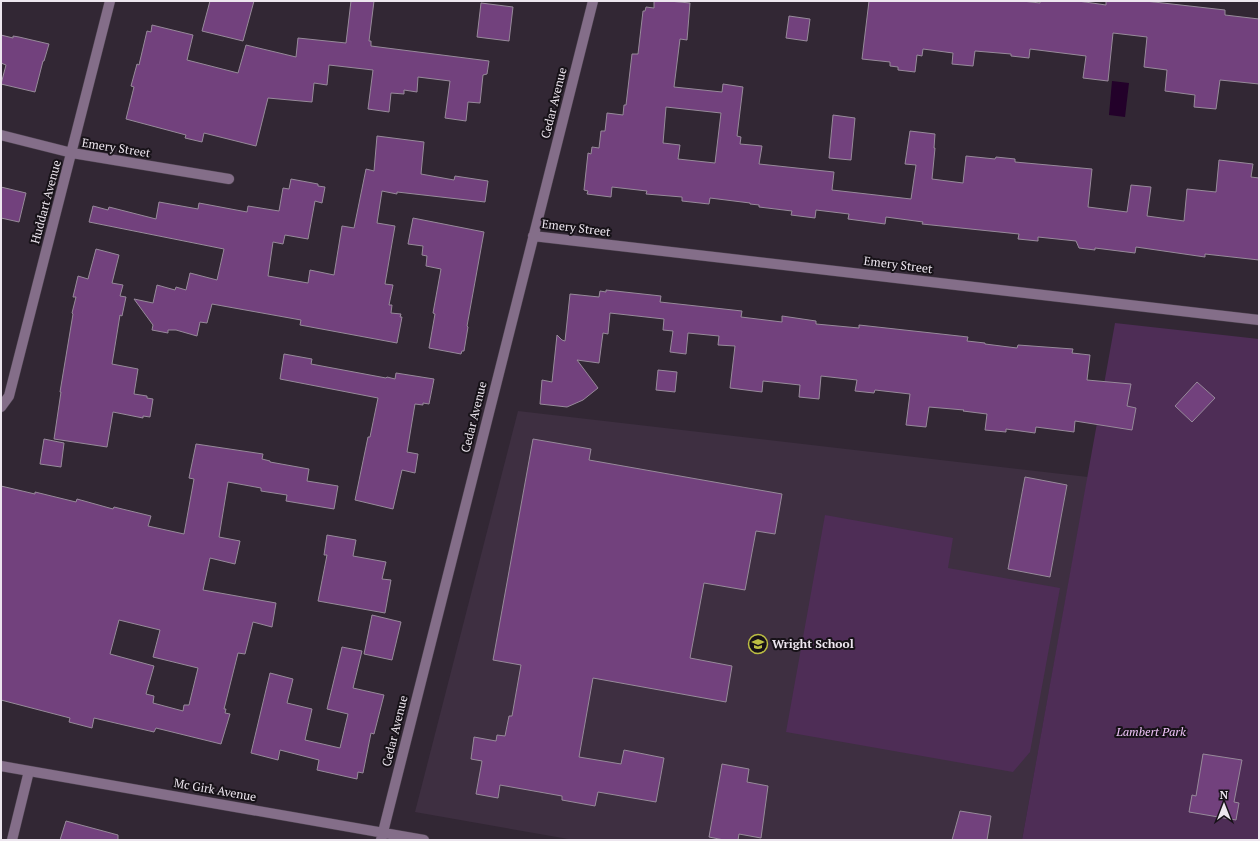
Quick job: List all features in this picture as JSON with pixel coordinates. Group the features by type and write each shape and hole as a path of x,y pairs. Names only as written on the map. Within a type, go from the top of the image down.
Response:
{"street":[{"name":"Huddart Avenue","path":"1,407 9,396 110,1"},
{"name":"Cedar Avenue","path":"382,836 593,1"},
{"name":"Emery Street","path":"1,135 72,154 228,179"},
{"name":"Emery Street","path":"533,236 1259,320"},
{"name":"Mc Girk Avenue","path":"1,766 382,836 424,840"},
{"path":"12,840 30,771"}],"shaded area":[{"path":"1112,81 1129,83 1125,117 1109,115"},
{"name":"Wright School","path":"518,411 1088,477 1022,840 574,840 415,812"}],"green space":[{"name":"Lambert Park","path":"1115,323 1259,339 1259,840 1022,840"},
{"path":"825,515 953,538 948,568 1060,588 1030,752 1013,772 786,732"}],"building":[{"path":"210,1 254,1 243,41 202,31"},
{"path":"351,1 374,1 369,41 371,41 371,46 489,61 487,74 483,75 480,103 468,102 466,121 445,118 450,81 418,77 417,92 404,90 404,94 391,93 389,112 368,109 373,70 329,65 327,85 314,83 312,102 268,98 256,146 204,133 202,142 185,138 186,135 126,119 134,87 131,86 137,64 139,65 147,31 151,32 152,25 193,35 187,60 238,73 246,45 296,57 298,38 346,43"},
{"path":"654,1 690,3 687,40 680,39 674,87 722,92 723,84 743,87 737,136 741,137 740,144 762,146 759,164 834,172 832,190 911,199 916,165 905,164 910,131 935,134 932,179 963,183 966,156 995,159 996,157 1015,159 1015,162 1092,169 1088,207 1127,212 1131,185 1151,187 1147,216 1184,221 1187,189 1216,192 1219,160 1253,164 1251,177 1259,178 1259,260 1205,254 1205,257 1136,247 1135,253 1095,248 1095,250 1079,248 1076,241 1038,237 1038,241 1018,239 1019,234 922,224 923,222 886,217 885,224 848,219 849,214 816,210 815,218 791,215 792,211 759,207 759,205 750,203 710,198 709,204 682,201 682,197 646,194 647,191 612,187 611,197 587,194 588,191 584,190 588,153 591,154 592,147 599,148 601,131 605,131 607,113 623,115 624,105 626,105 632,54 638,54 643,11 645,11 646,7 654,8","holes":["666,107 721,113 715,163 678,159 680,145 663,143"]},
{"path":"869,1 1022,1 1040,3 1040,1 1078,1 1106,5 1106,1 1145,1 1225,10 1225,15 1259,19 1259,84 1220,80 1216,109 1194,107 1195,95 1165,91 1167,70 1144,67 1147,37 1113,33 1108,81 1083,78 1086,56 1030,49 1029,58 1011,56 1011,54 975,51 973,66 952,64 953,53 923,49 922,56 917,55 915,72 898,70 898,67 890,66 890,62 862,59"},
{"path":"481,3 513,7 509,41 477,37"},
{"path":"789,16 810,19 807,41 786,38"},
{"path":"1,35 13,38 13,36 19,37 49,44 35,92 1,84 6,65 1,63"},
{"path":"833,115 855,118 851,160 829,158"},
{"path":"377,136 424,142 421,174 454,180 455,176 488,181 485,202 397,192 397,194 382,191 377,223 395,226 385,284 393,285 389,305 392,305 391,313 401,314 400,317 402,317 397,343 300,325 301,320 212,304 207,323 200,322 197,336 176,330 168,330 168,333 152,330 153,325 134,299 153,303 157,285 175,290 176,287 186,290 190,273 217,280 224,249 89,222 93,206 108,210 109,207 156,219 159,202 198,209 199,203 247,212 248,206 279,211 283,188 289,189 291,179 318,184 318,186 325,187 322,203 315,201 308,239 285,235 283,244 273,242 268,276 308,283 310,270 334,275 342,226 354,228 366,169 374,171"},
{"path":"1,187 26,193 19,222 1,218"},
{"path":"413,218 484,232 464,351 462,351 461,354 429,348 435,314 433,313 441,269 426,266 427,256 422,255 423,246 408,244"},
{"path":"96,249 119,255 112,283 123,285 120,296 126,297 122,316 120,315 112,364 138,369 134,394 147,396 147,398 153,399 150,417 143,416 143,418 113,412 107,447 54,439 72,313 76,297 73,297 78,276 88,279"},
{"path":"606,290 661,296 660,302 742,311 741,317 782,322 782,316 816,321 816,324 859,328 859,325 968,337 967,341 1017,348 1018,345 1073,349 1072,353 1090,355 1087,380 1131,384 1127,406 1136,408 1132,430 1075,421 1074,432 1036,427 1035,433 1006,429 1006,432 985,430 987,414 963,411 964,410 929,407 926,427 906,425 910,394 875,390 874,393 855,391 857,380 821,376 819,399 799,397 800,385 763,381 762,392 730,388 735,346 718,345 719,336 688,333 686,354 670,352 673,331 663,330 664,319 610,313 608,334 603,333 599,363 577,360 598,388 583,400 567,407 540,404 542,380 552,382 557,335 565,341 570,294 599,297 600,291 606,292"},
{"path":"284,354 312,359 311,364 386,378 395,379 396,373 434,379 429,404 415,404 407,452 418,454 415,473 402,470 393,509 355,500 378,398 280,379"},
{"path":"658,370 677,372 675,392 656,390"},
{"path":"1197,382 1215,398 1192,422 1175,406"},
{"path":"44,439 64,443 61,467 40,464"},
{"path":"533,439 591,449 589,460 782,494 775,534 756,531 745,590 704,583 690,658 732,666 726,702 593,678 579,757 621,764 624,750 664,758 656,802 598,792 595,806 562,800 562,796 500,785 498,798 476,794 482,761 471,759 474,737 496,741 497,735 505,736 509,716 512,716 521,665 493,660"},
{"path":"196,444 263,454 262,459 270,462 309,469 307,481 338,486 334,509 286,501 287,495 261,491 261,488 228,482 219,537 240,541 235,564 210,558 203,590 276,603 272,627 253,622 245,654 238,653 224,709 226,709 225,713 230,714 221,744 156,728 154,732 94,718 92,728 69,722 70,718 1,700 1,486 35,494 35,492 76,502 77,499 113,509 114,507 151,516 148,526 184,534 194,479 189,478","holes":["119,620 160,630 153,657 198,668 189,705 184,705 183,711 153,703 154,696 146,694 154,666 110,654"]},
{"path":"1025,477 1067,485 1050,577 1008,569"},
{"path":"327,535 356,540 353,556 386,562 382,579 391,580 385,613 318,601 327,555 324,555"},
{"path":"372,615 401,622 392,660 364,654"},
{"path":"342,647 362,651 353,688 384,695 374,734 371,733 363,773 358,772 357,779 317,770 319,760 280,750 278,760 251,753 270,673 293,679 287,703 312,709 305,740 340,748 348,714 327,709"},
{"path":"1203,754 1242,760 1234,802 1239,803 1236,820 1189,812 1192,795 1196,796"},
{"path":"722,764 749,769 747,782 768,786 761,838 739,834 738,840 724,840 709,837"},
{"path":"960,811 991,816 987,840 952,840"},
{"path":"66,821 118,835 118,840 60,840"}],"place":[{"name":"Wright School","path":"758,644"}]}
